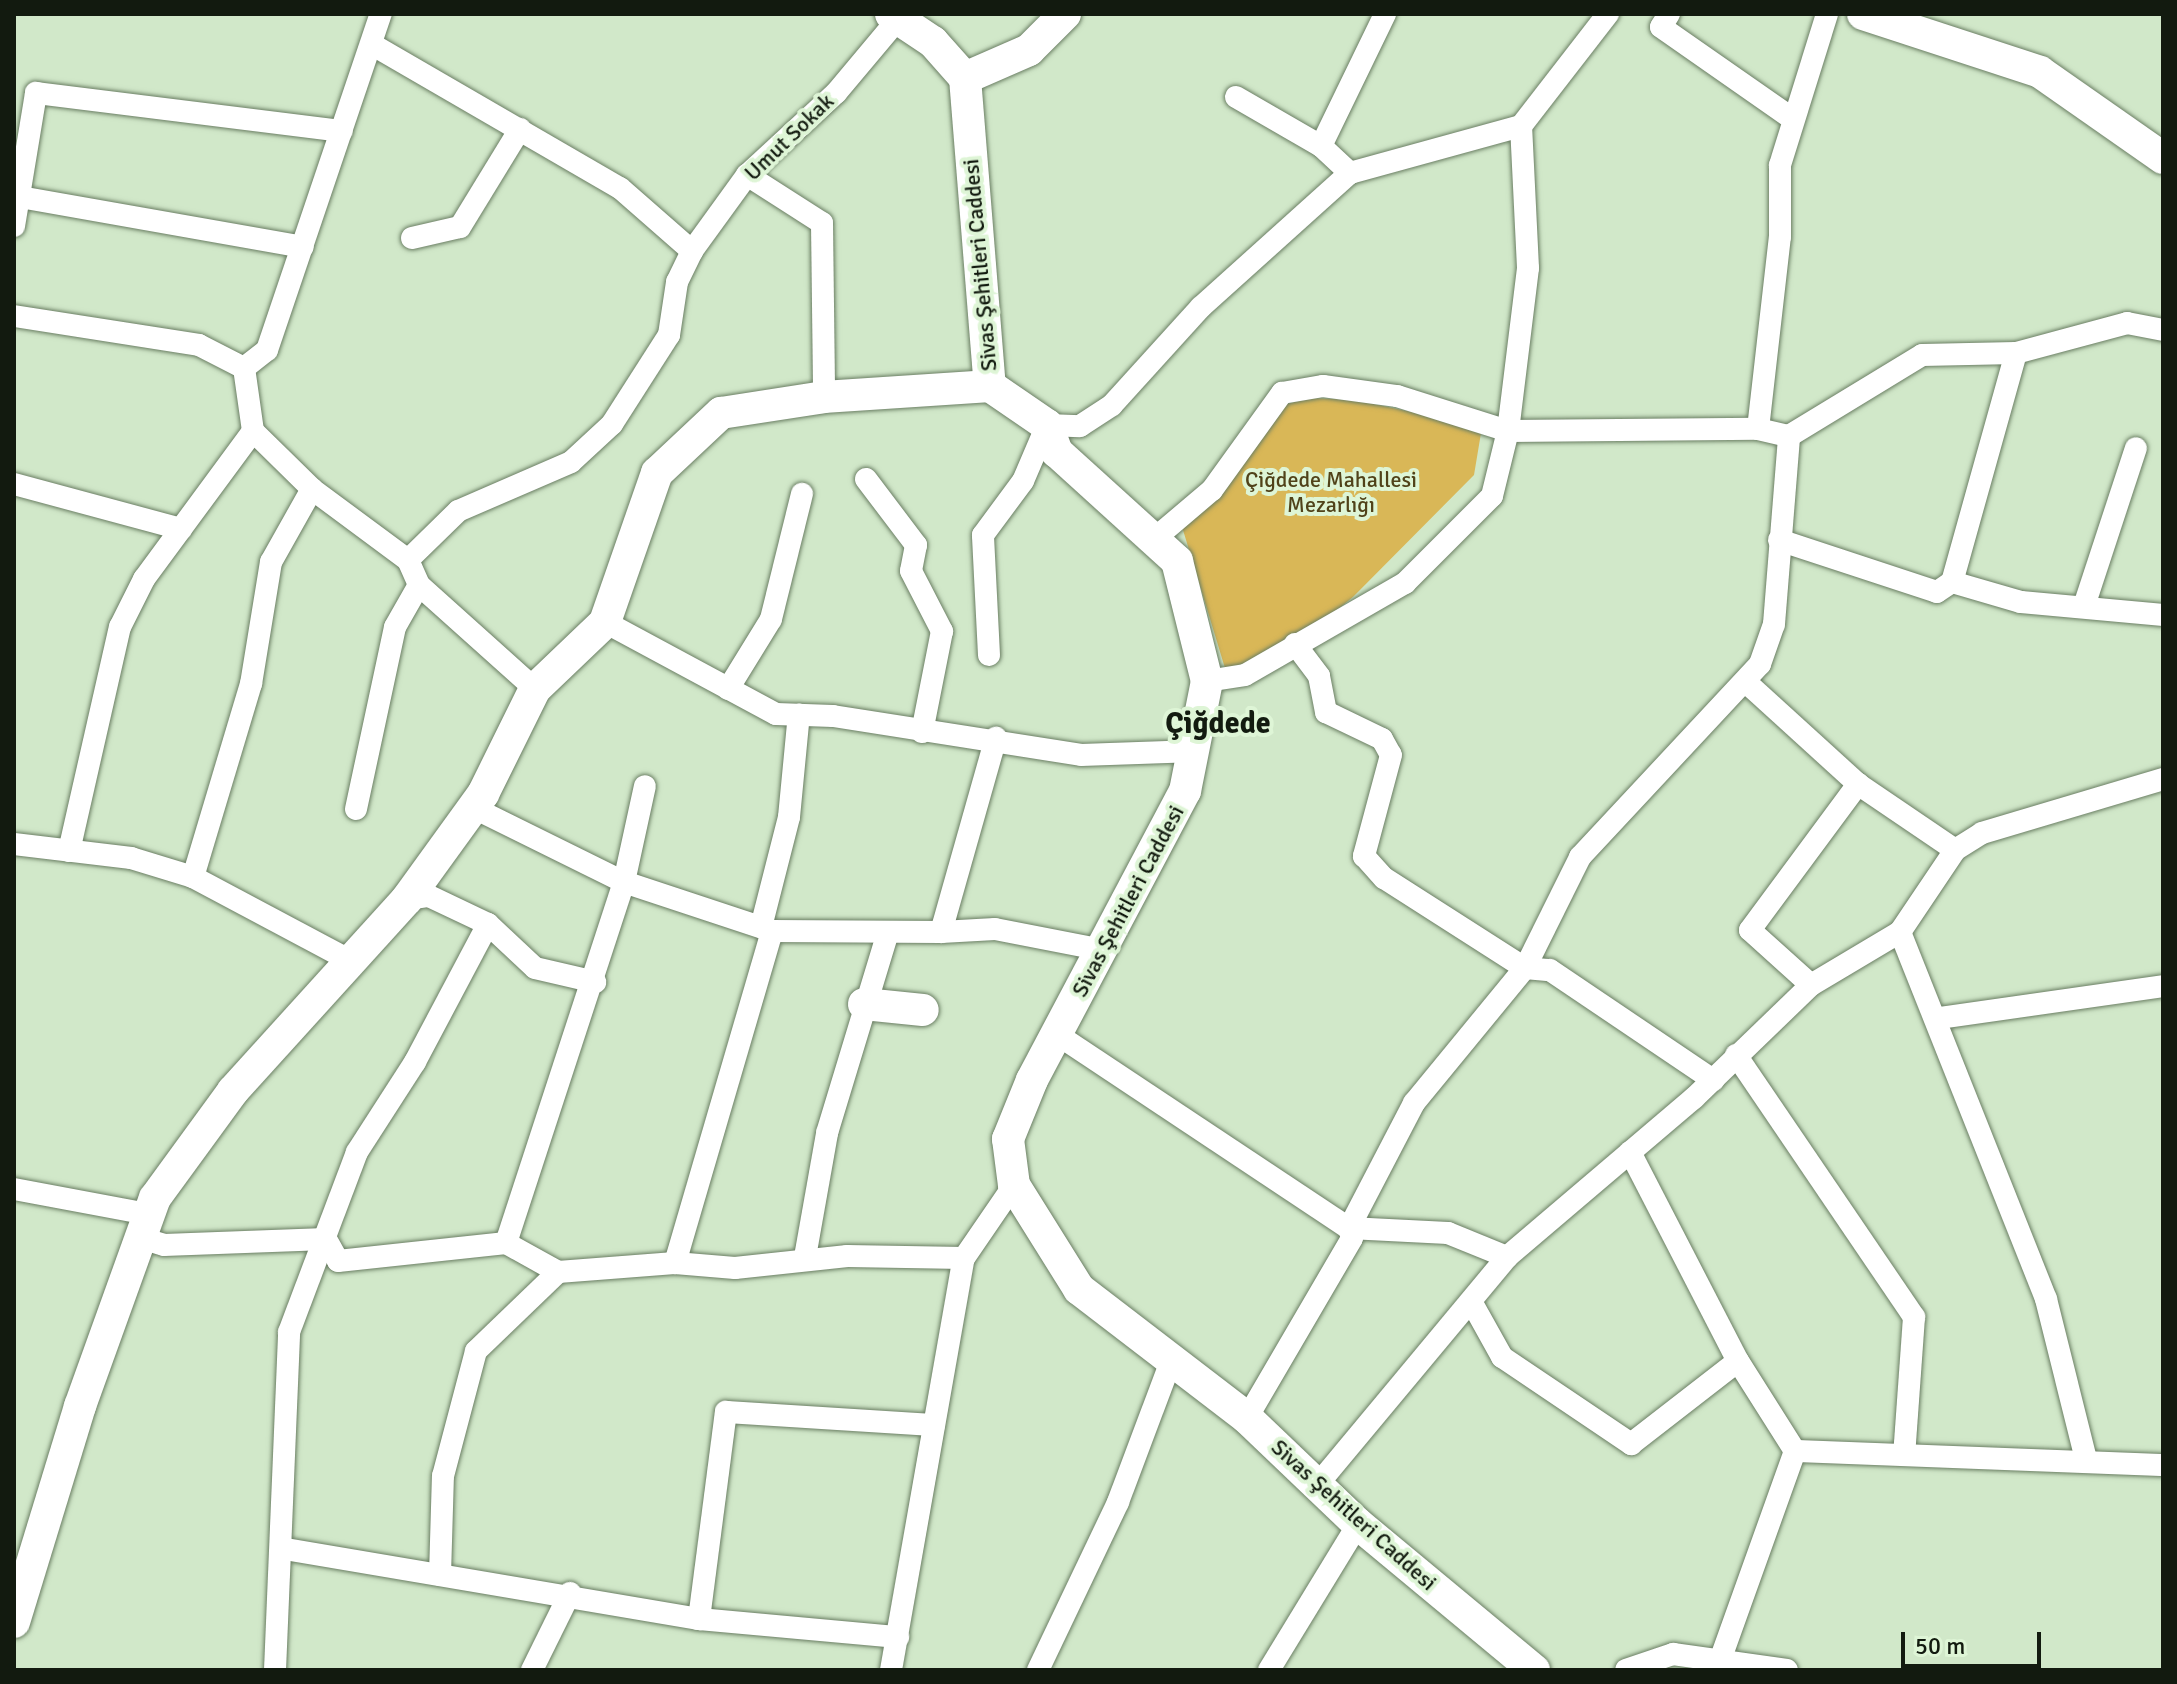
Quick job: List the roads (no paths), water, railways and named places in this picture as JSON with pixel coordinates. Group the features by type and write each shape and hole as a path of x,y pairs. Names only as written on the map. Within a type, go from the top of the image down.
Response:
{"street":[{"path":"244,368 267,350 381,14"},
{"path":"904,18 965,78 1029,50 1065,14"},
{"path":"1321,146 1385,14"},
{"path":"1669,14 1661,27 1793,119"},
{"path":"1758,429 1780,237 1780,165 1827,14"},
{"path":"1863,14 2040,72 2163,158"},
{"path":"989,655 983,535 1023,481 1047,425 1080,426 1112,405 1201,307 1350,173 1521,126 1603,15"},
{"name":"Umut Sokak","path":"408,560 458,511 571,462 612,424 669,335 677,282 692,251 747,175 836,93 904,18"},
{"path":"373,45 620,188 692,251"},
{"name":"Sivas Şehitleri Caddesi","path":"965,78 990,386 1047,425 1057,452 1177,561 1207,681 1196,751 1185,791 1058,1035 1008,1139 1014,1185 1079,1289 1170,1364 1247,1418 1358,1524 1534,1670"},
{"path":"14,226 36,93 273,117 342,131"},
{"path":"1236,97 1321,146 1350,173"},
{"path":"1207,681 1245,675 1405,583 1492,496 1508,431 1528,268 1521,126"},
{"path":"412,238 460,227 520,129"},
{"path":"747,175 822,223 824,397"},
{"path":"20,197 303,247"},
{"path":"14,316 199,345 244,368"},
{"path":"1153,540 1212,490 1282,393 1323,386 1397,396 1508,431 1758,429 1789,436 1922,355 2016,353 2127,323 2163,330"},
{"path":"1779,540 1937,592 1952,582 2016,353"},
{"path":"244,368 253,431 312,489 408,560 419,585 535,689"},
{"path":"14,1622 21,1589 143,1226 233,1091 355,963 474,808 535,689 605,622 657,473 681,447 721,413 824,397 990,386"},
{"path":"69,851 120,627 181,529 253,431"},
{"path":"1247,1418 1305,1326 1352,1238 1349,1228 1414,1103 1525,968 1580,857 1747,683 1774,624 1789,436"},
{"path":"2084,606 2136,448"},
{"path":"866,479 916,545 911,571 942,631 922,732"},
{"path":"14,484 181,529"},
{"path":"193,877 251,684 271,562 312,489"},
{"path":"728,689 771,619 802,494"},
{"path":"1952,582 2021,602 2163,615"},
{"path":"356,809 395,627 419,585"},
{"path":"605,622 776,714 799,714 922,732 996,738 1081,755 1196,751"},
{"path":"1295,644 1319,676 1326,712 1382,739 1391,755 1364,856 1384,878 1525,968 1550,970 1713,1080"},
{"path":"1747,683 1858,784 1955,850"},
{"path":"675,1263 766,929 789,817 799,714"},
{"path":"941,932 996,738"},
{"path":"1318,1484 1472,1303 1507,1257 1713,1080 1811,985 1900,932 1955,850 1982,833 2163,779"},
{"path":"1811,985 1750,930 1858,784"},
{"path":"506,1243 595,982 624,882 645,786"},
{"path":"474,808 624,882 766,929 887,936 995,929 1103,950"},
{"path":"14,844 131,858 193,877 355,963"},
{"path":"407,899 429,896 488,924 535,968 595,982"},
{"path":"275,1670 285,1549 281,1389 289,1332 357,1152 415,1062 488,924"},
{"path":"1900,932 1939,1018 2046,1299 2086,1459"},
{"path":"805,1257 827,1133 887,936"},
{"path":"1939,1018 2163,986"},
{"path":"864,1004 923,1010"},
{"path":"1058,1035 1349,1228 1448,1233 1507,1257"},
{"path":"1736,1055 1914,1317 1904,1455"},
{"path":"1630,1152 1738,1361 1795,1451"},
{"path":"891,1670 964,1258 1014,1185"},
{"path":"14,1189 143,1226 164,1245 326,1239"},
{"path":"326,1239 338,1261 506,1243 558,1272 675,1263 735,1268 805,1257 964,1258"},
{"path":"440,1575 443,1476 476,1351 558,1272"},
{"path":"1472,1303 1502,1357 1631,1444 1738,1361"},
{"path":"1038,1670 1118,1502 1170,1364"},
{"path":"699,1619 726,1412 934,1425"},
{"path":"1795,1451 2086,1459 2163,1465"},
{"path":"1722,1655 1795,1451"},
{"path":"1269,1670 1358,1524"},
{"path":"285,1549 570,1593 699,1619 898,1637"},
{"path":"532,1670 570,1593"},
{"path":"1626,1670 1673,1654 1722,1655 1787,1670"}],"district":[{"name":"Çiğdede","path":"1218,724"}],"park label":[{"name":"Çiğdede Mahallesi Mezarlığı","path":"1331,492"}]}
